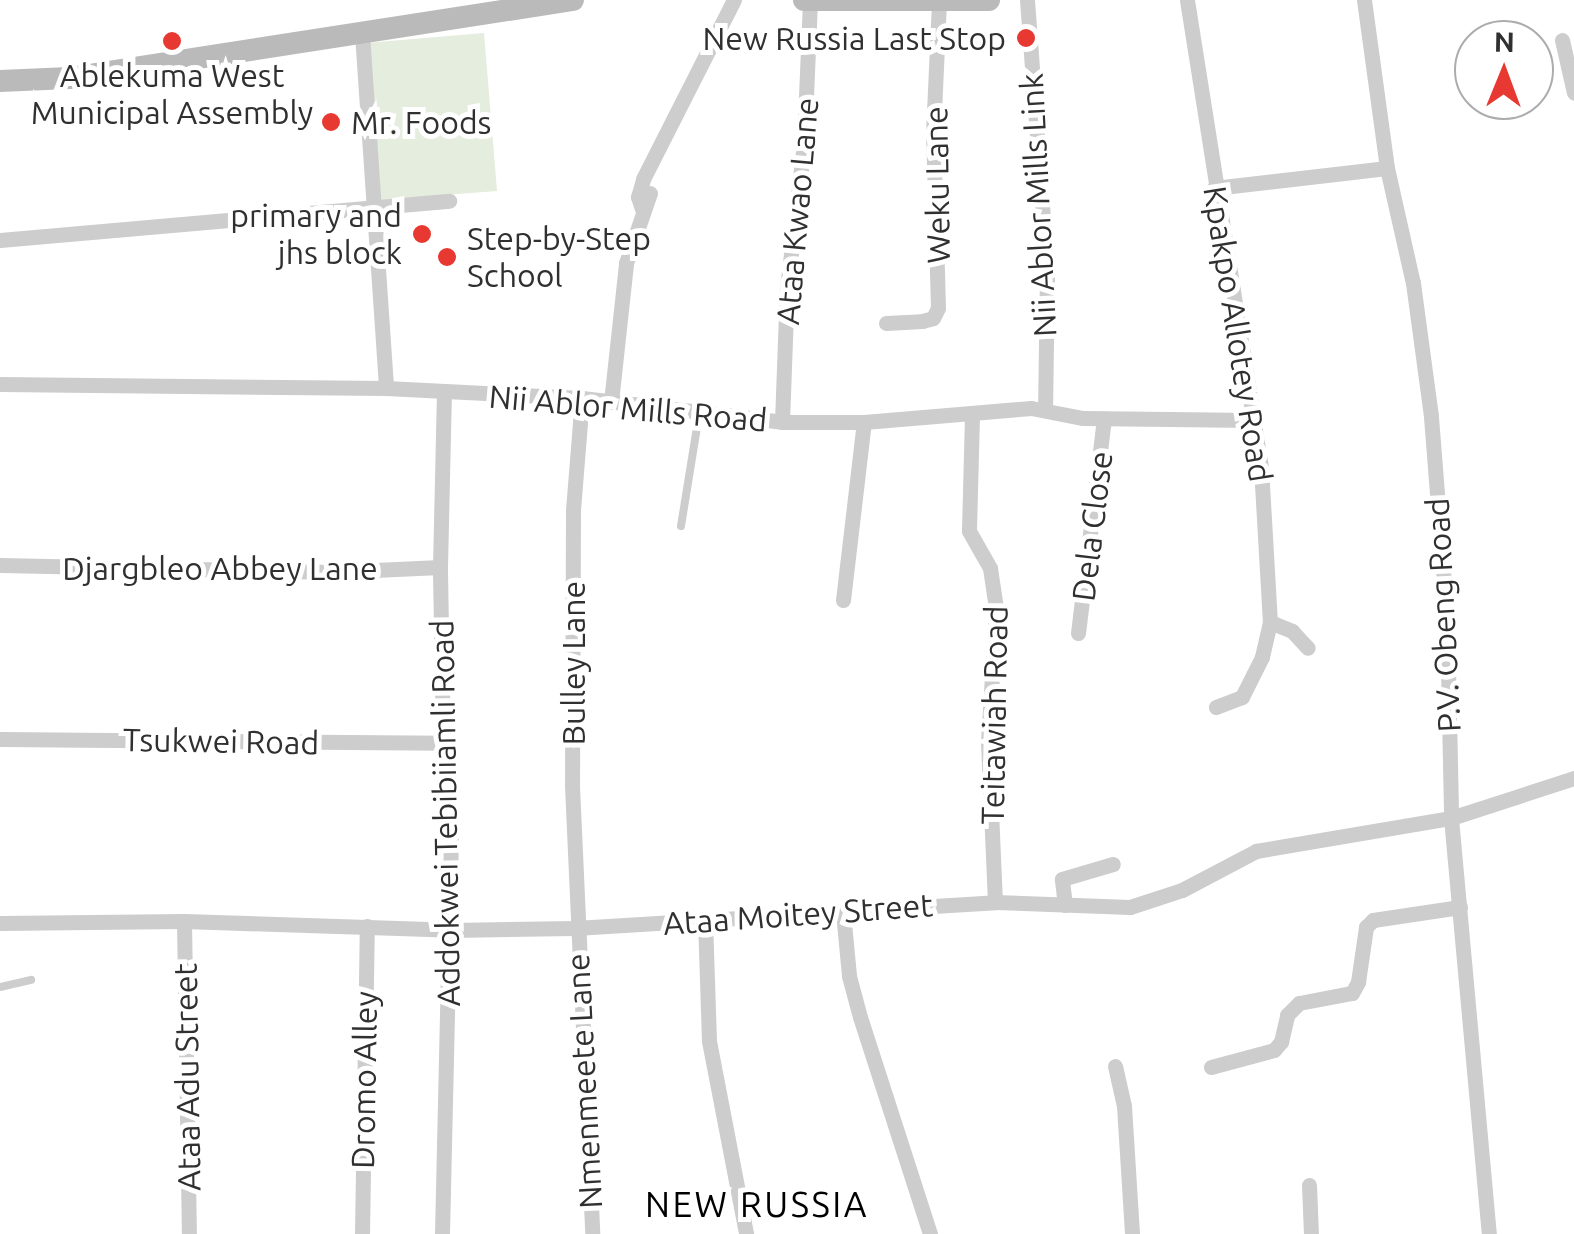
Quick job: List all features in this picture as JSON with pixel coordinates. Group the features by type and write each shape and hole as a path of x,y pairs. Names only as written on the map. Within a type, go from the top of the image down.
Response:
{"main road":[{"path":"0,80 69,78 362,34 510,4 573,0"},
{"path":"807,0 990,0"}],"street":[{"path":"642,209 638,197 643,179 734,0"},
{"name":"Ataa Kwao Lane","path":"782,422 787,288 804,144 807,0"},
{"name":"Nii Ablor Mills Link","path":"1027,0 1047,271 1045,410"},
{"name":"Kpakpo Allotey Road","path":"1187,0 1266,516 1270,622 1262,657 1242,697 1216,707"},
{"name":"P.V. Obeng Road","path":"1364,0 1387,168 1413,283 1432,417 1446,603 1451,818 1489,1234"},
{"name":"Weku Lane","path":"886,322 922,321 933,318 938,308 932,134 938,3"},
{"path":"362,34 386,388"},
{"path":"1562,40 1574,93"},
{"path":"1214,188 1387,168"},
{"path":"610,402 620,298 642,209 650,192"},
{"path":"0,240 449,201"},
{"name":"Nii Ablor Mills Road","path":"0,384 386,388 582,398 699,416 782,422 864,422 1045,410 1104,418 1254,420"},
{"name":"Addokwei Tebibiiamli Road","path":"442,1234 451,930 440,567 444,392"},
{"name":"Bulley Lane","path":"575,928 572,544 582,398"},
{"name":"Teitawiah Road","path":"972,416 969,531 990,568 996,608 988,742 995,902"},
{"name":"Dela Close","path":"1078,633 1104,418"},
{"path":"843,600 864,422"},
{"name":"Djargbleo Abbey Lane","path":"0,565 332,572 440,567"},
{"path":"1270,622 1292,631 1308,648"},
{"name":"Tsukwei Road","path":"0,739 443,743"},
{"name":"Ataa Moitey Street","path":"0,922 184,920 451,930 575,928 995,902 1130,907 1182,890 1256,851 1451,818 1574,778"},
{"path":"1065,905 1062,878 1113,864"},
{"path":"1211,1067 1274,1050 1281,1042 1287,1015 1299,1003 1352,993 1358,982 1366,927 1373,920 1460,907"},
{"path":"842,912 849,976 860,1017 930,1234"},
{"name":"Ataa Adu Street","path":"184,920 189,1234"},
{"path":"705,920 709,1041 746,1234"},
{"name":"Dromo Alley","path":"362,1234 366,926"},
{"name":"Nmenmeete Lane","path":"575,928 592,1234"},
{"path":"1114,1066 1124,1106 1132,1234"},
{"path":"1309,1185 1311,1234"}],"lane":[{"path":"681,526 699,416"},
{"path":"0,987 31,980"}],"green space":[{"path":"484,33 497,191 379,200 366,43"}],"place":[{"name":"New Russia Last Stop","path":"1026,38"},
{"name":"Ablekuma West Municipal Assembly","path":"172,41"},
{"name":"Mr. Foods","path":"331,122"},
{"name":"primary and jhs block","path":"422,234"},
{"name":"Step-by-Step School","path":"447,257"}],"district":[{"name":"NEW RUSSIA","path":"757,1204"}]}
